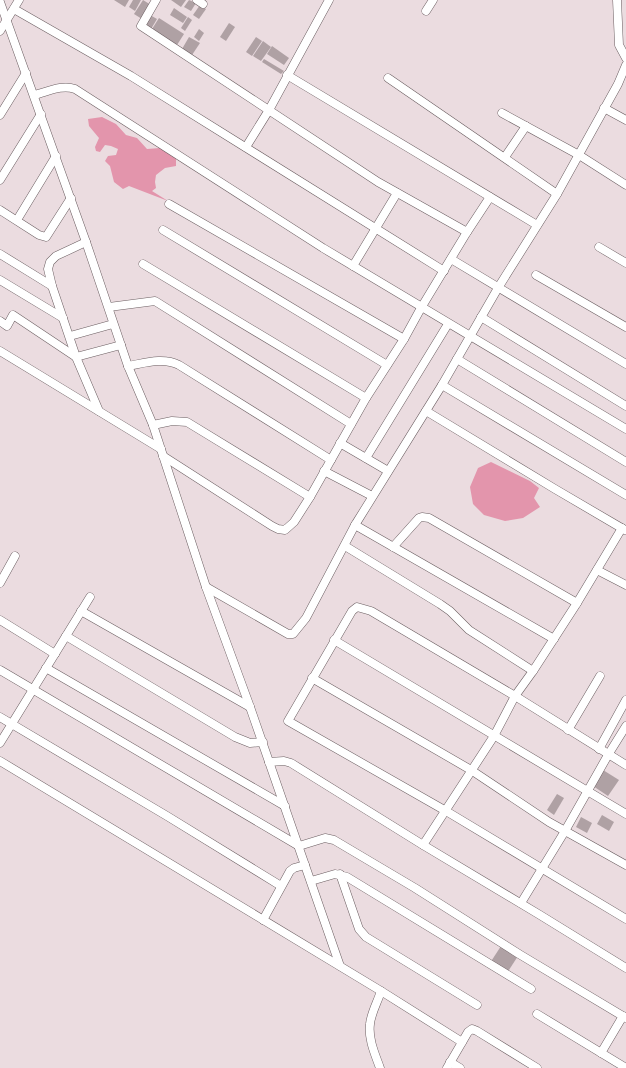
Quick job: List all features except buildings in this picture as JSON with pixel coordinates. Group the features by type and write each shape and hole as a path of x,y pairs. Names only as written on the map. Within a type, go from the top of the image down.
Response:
{"street":[{"path":"0,31 19,0"},
{"path":"156,0 140,26 378,182 467,232"},
{"path":"246,148 329,0"},
{"path":"426,11 433,0"},
{"path":"617,0 619,45 626,58"},
{"path":"0,2 71,198 128,366 153,425 206,587 263,742 340,966"},
{"path":"14,8 131,76 444,271"},
{"path":"206,587 288,634 293,634 306,618 372,496 442,385 498,288 557,194 618,84 626,65"},
{"path":"0,115 26,73"},
{"path":"287,75 537,225"},
{"path":"388,78 557,194"},
{"path":"34,95 68,87 75,89 198,169 421,308 626,429"},
{"path":"604,108 626,120"},
{"path":"502,113 579,155 626,185"},
{"path":"0,180 41,114"},
{"path":"505,157 526,126"},
{"path":"17,220 56,156"},
{"path":"353,266 397,192"},
{"path":"0,351 99,411 278,529 284,530 290,526 310,497 366,398 404,339 467,232 490,197"},
{"path":"0,210 39,235 46,237 71,198"},
{"path":"169,204 404,339"},
{"path":"163,230 387,365"},
{"path":"86,242 56,256 50,262 48,269 52,286 76,357 99,411"},
{"path":"599,247 626,263"},
{"path":"0,254 52,286"},
{"path":"451,260 626,364"},
{"path":"143,264 366,398"},
{"path":"536,275 626,327"},
{"path":"0,280 63,318"},
{"path":"109,307 155,301 351,424"},
{"path":"0,321 7,326 14,315 76,357 121,345"},
{"path":"482,317 626,406"},
{"path":"70,336 113,324"},
{"path":"366,458 448,324"},
{"path":"457,359 626,462"},
{"path":"128,366 159,361 172,361 331,460"},
{"path":"442,385 626,495"},
{"path":"423,845 494,736 515,696 533,672 624,529 426,411"},
{"path":"153,425 172,421 187,422 310,497"},
{"path":"340,443 388,471"},
{"path":"324,471 372,496"},
{"path":"393,548 419,518 422,516 429,518 577,603"},
{"path":"355,525 554,639"},
{"path":"345,546 440,604 450,611 469,630 533,672"},
{"path":"0,583 15,556"},
{"path":"597,570 626,585"},
{"path":"0,743 90,597"},
{"path":"626,765 515,696 371,611 363,608 357,608 352,611 288,721 446,811 626,919"},
{"path":"81,611 250,707"},
{"path":"0,620 55,654"},
{"path":"66,636 239,739 250,743 263,742"},
{"path":"334,640 626,814"},
{"path":"46,668 285,806"},
{"path":"0,670 299,846 325,838 334,840 415,888 519,954 625,1017 601,1053"},
{"path":"568,730 600,676"},
{"path":"312,678 471,770 565,832 626,865"},
{"path":"599,749 626,700"},
{"path":"0,717 167,816 281,886"},
{"path":"521,903 565,832 626,726"},
{"path":"0,761 340,966 462,1042"},
{"path":"269,762 284,761 291,763 626,968"},
{"path":"263,920 292,869 305,865"},
{"path":"311,881 335,874 340,874 347,877 531,989"},
{"path":"340,874 359,929 366,937 477,1005"},
{"path":"378,1068 370,1031 371,1019 381,991"},
{"path":"537,1014 626,1068"},
{"path":"460,1068 448,1065 470,1030 474,1029 537,1068"}],"shaded area":[{"path":"102,117 116,124 126,135 137,138 147,149 160,148 176,158 176,166 165,168 156,175 156,188 152,191 168,201 129,186 123,189 114,182 110,166 105,161 108,156 116,155 118,149 105,145 100,152 96,151 95,147 99,138 89,126 88,119"},
{"path":"491,462 530,481 539,488 534,498 540,507 523,518 505,521 484,515 473,504 470,487 478,468"}]}
